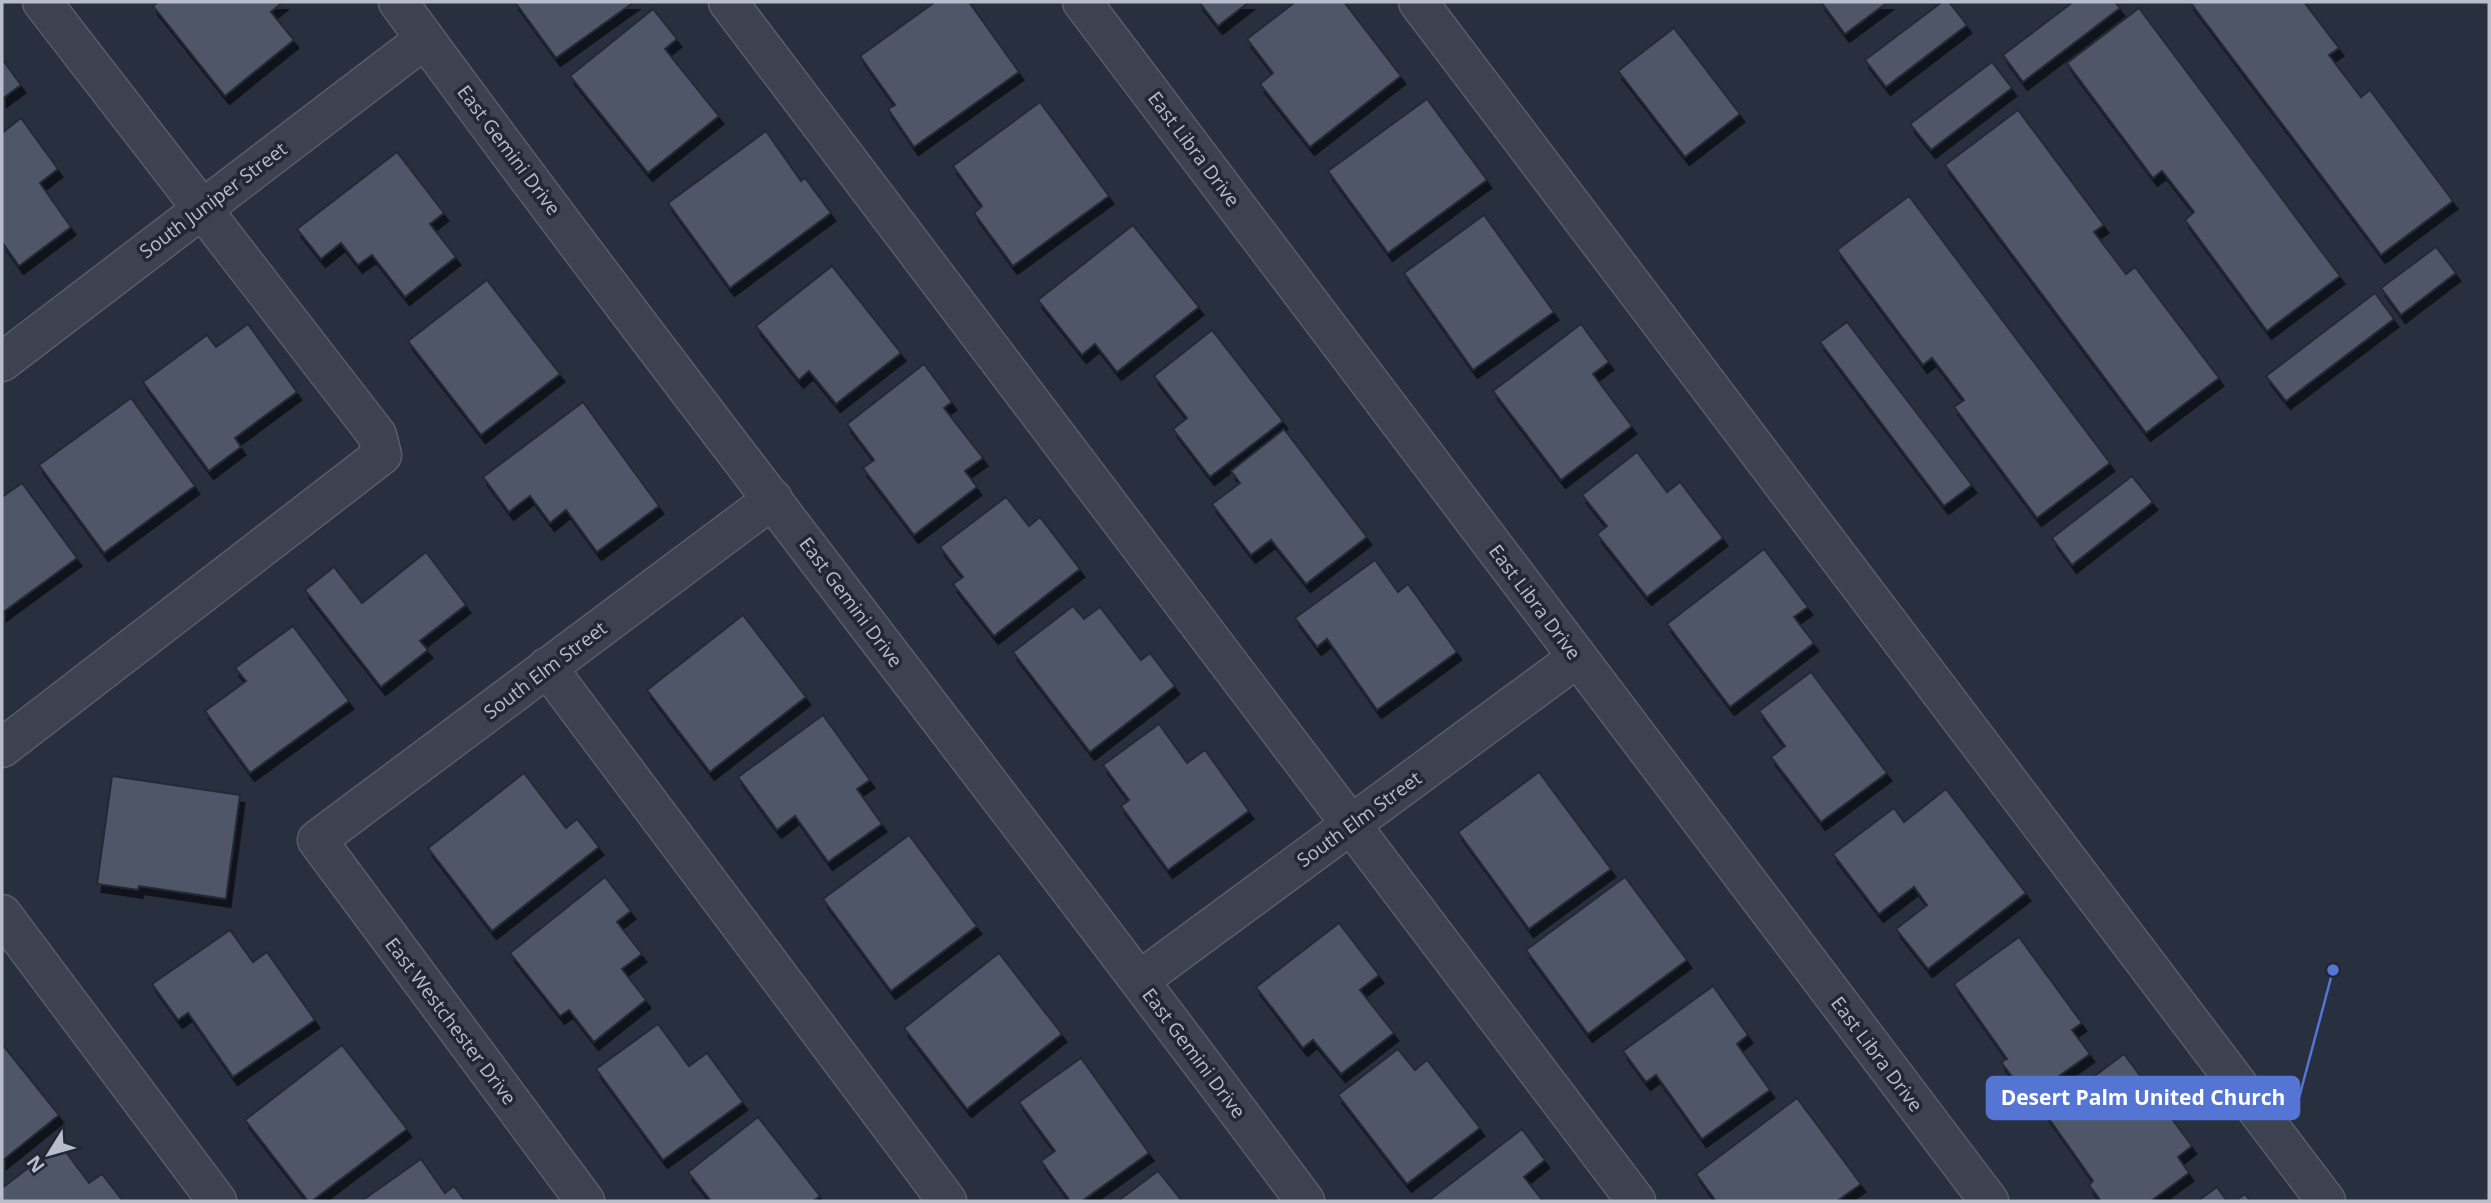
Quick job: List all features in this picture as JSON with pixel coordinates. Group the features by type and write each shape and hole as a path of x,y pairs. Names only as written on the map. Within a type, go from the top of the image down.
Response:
{"street":[{"path":"2,748 383,455 377,435 42,2"},
{"name":"East Gemini Drive","path":"398,2 1305,1201"},
{"path":"728,2 1636,1201"},
{"name":"East Libra Drive","path":"1082,2 1989,1201"},
{"path":"1418,2 2326,1201"},
{"name":"South Juniper Street","path":"2,362 425,39"},
{"name":"South Elm Street","path":"317,840 773,499"},
{"name":"South Elm Street","path":"1140,980 1577,658"},
{"path":"547,667 947,1201"},
{"name":"East Westchester Drive","path":"317,840 585,1201"},
{"path":"2,914 216,1201"}],"building":[{"path":"158,2 283,2 271,12 294,40 225,96 153,6"},
{"path":"515,2 634,2 556,58"},
{"path":"935,2 969,2 1019,72 914,147 888,109 895,105 860,56"},
{"path":"1199,2 1249,2 1218,26"},
{"path":"1295,2 1344,2 1401,76 1310,147 1260,84 1273,73 1247,39"},
{"path":"1821,2 1888,2 1845,34"},
{"path":"1942,2 1949,2 1967,25 1886,87 1865,60"},
{"path":"2073,2 2115,2 2120,8 2023,82 2003,55"},
{"path":"2190,2 2304,2 2339,48 2329,55 2361,97 2370,90 2453,201 2381,255"},
{"path":"2139,8 2340,276 2267,331 2185,220 2194,212 2162,171 2153,178 2067,63"},
{"path":"653,9 677,39 665,49 719,116 648,173 570,76"},
{"path":"1674,28 1740,114 1685,157 1618,71"},
{"path":"2,59 21,85 2,99"},
{"path":"1992,62 2012,88 1931,150 1910,124"},
{"path":"1427,99 1487,180 1388,253 1328,171"},
{"path":"1040,102 1109,196 1013,266 974,213 982,206 953,166"},
{"path":"2018,110 2104,225 2094,232 2126,274 2135,267 2219,378 2146,433 1945,165"},
{"path":"21,118 58,169 40,183 71,227 19,266 2,242 2,133"},
{"path":"766,131 801,181 805,178 831,213 730,288 668,203"},
{"path":"397,152 444,213 430,224 456,257 405,297 372,255 358,265 341,243 321,259 297,229"},
{"path":"1909,196 2110,463 2037,518 1954,407 1964,400 1932,358 1923,365 1837,250"},
{"path":"1484,215 1554,312 1473,370 1404,273"},
{"path":"1133,225 1199,307 1117,372 1095,344 1082,355 1038,300"},
{"path":"2436,247 2456,273 2401,315 2381,288"},
{"path":"832,266 901,353 836,404 809,371 799,380 756,326"},
{"path":"487,280 560,374 481,435 408,341"},
{"path":"2375,293 2394,319 2286,401 2266,376"},
{"path":"1847,322 1972,485 1944,506 1820,342"},
{"path":"248,324 297,392 235,438 241,447 209,471 143,382 207,335 216,347"},
{"path":"1581,324 1609,362 1593,374 1632,426 1561,480 1493,391"},
{"path":"1212,330 1283,421 1210,477 1173,429 1187,418 1154,376"},
{"path":"924,364 952,402 944,408 983,458 965,471 977,487 914,535 863,468 874,460 847,424"},
{"path":"131,398 195,486 104,553 39,465"},
{"path":"583,402 659,506 597,552 566,510 550,523 530,496 509,512 483,477"},
{"path":"1284,429 1367,537 1306,584 1271,540 1251,555 1212,504 1240,483 1231,471"},
{"path":"1637,452 1667,492 1680,482 1723,538 1647,597 1597,534 1607,526 1582,495"},
{"path":"2132,476 2153,502 2072,565 2052,538"},
{"path":"22,483 77,558 2,613 2,497"},
{"path":"1006,497 1029,526 1040,517 1080,569 994,636 953,584 963,577 940,547"},
{"path":"1764,549 1808,607 1794,617 1814,643 1730,707 1667,624"},
{"path":"426,552 466,605 420,641 428,650 381,687 305,590 334,567 362,603"},
{"path":"1375,560 1398,592 1408,584 1457,652 1377,710 1327,639 1317,647 1295,618"},
{"path":"1073,606 1084,619 1100,607 1141,660 1150,653 1175,686 1090,752 1013,652"},
{"path":"743,615 806,697 710,772 647,690"},
{"path":"293,626 349,701 250,773 205,711 246,681 235,668"},
{"path":"1811,672 1887,773 1821,822 1771,757 1785,746 1759,711"},
{"path":"823,715 870,780 857,789 882,824 828,862 795,816 777,830 738,777"},
{"path":"1159,724 1187,763 1205,750 1249,811 1168,870 1121,806 1129,800 1103,765"},
{"path":"1539,772 1611,869 1529,929 1458,832"},
{"path":"524,773 566,828 577,819 599,847 492,931 428,848"},
{"path":"112,776 240,795 226,899 139,886 138,890 97,884"},
{"path":"1946,789 2026,893 1928,969 1896,929 1927,905 1914,887 1879,914 1833,854 1894,808 1904,822"},
{"path":"909,835 977,926 891,991 823,899"},
{"path":"605,877 631,911 617,922 642,954 622,969 646,1000 594,1042 569,1010 560,1016 510,953"},
{"path":"1625,877 1687,960 1588,1034 1526,950"},
{"path":"1339,923 1379,975 1360,990 1394,1033 1341,1074 1313,1040 1303,1048 1256,987"},
{"path":"230,930 253,962 267,952 315,1020 233,1077 188,1013 178,1020 152,984"},
{"path":"2019,937 2082,1023 2072,1030 2090,1054 2028,1098 2001,1062 2007,1059 1954,984"},
{"path":"999,953 1062,1034 967,1109 904,1028"},
{"path":"1713,986 1748,1035 1737,1044 1770,1090 1702,1139 1656,1075 1646,1082 1623,1051"},
{"path":"658,1024 689,1066 707,1053 743,1102 663,1160 596,1069"},
{"path":"2,1044 59,1115 2,1161"},
{"path":"342,1045 407,1129 312,1201 308,1201 245,1120"},
{"path":"1398,1049 1415,1070 1427,1060 1480,1128 1407,1184 1338,1095"},
{"path":"2124,1054 2192,1146 2178,1157 2189,1173 2151,1201 2101,1201 2089,1185 2093,1181 2045,1113"},
{"path":"1081,1058 1149,1153 1082,1201 1070,1201 1041,1161 1055,1151 1019,1102"},
{"path":"1797,1098 1861,1184 1837,1201 1716,1201 1696,1174"},
{"path":"758,1117 820,1196 813,1201 711,1201 688,1172"},
{"path":"1522,1129 1545,1160 1524,1177 1543,1201 1428,1201"},
{"path":"60,1144 89,1183 102,1174 123,1201 2,1201 2,1188"},
{"path":"421,1159 445,1193 454,1186 465,1201 363,1200"},
{"path":"1158,1171 1182,1201 1118,1201"},
{"path":"2217,1187 2227,1201 2198,1201"},
{"path":"2245,1194 2250,1201 2235,1201"}],"place":[{"name":"Desert Palm United Church","path":"2333,970"}]}
